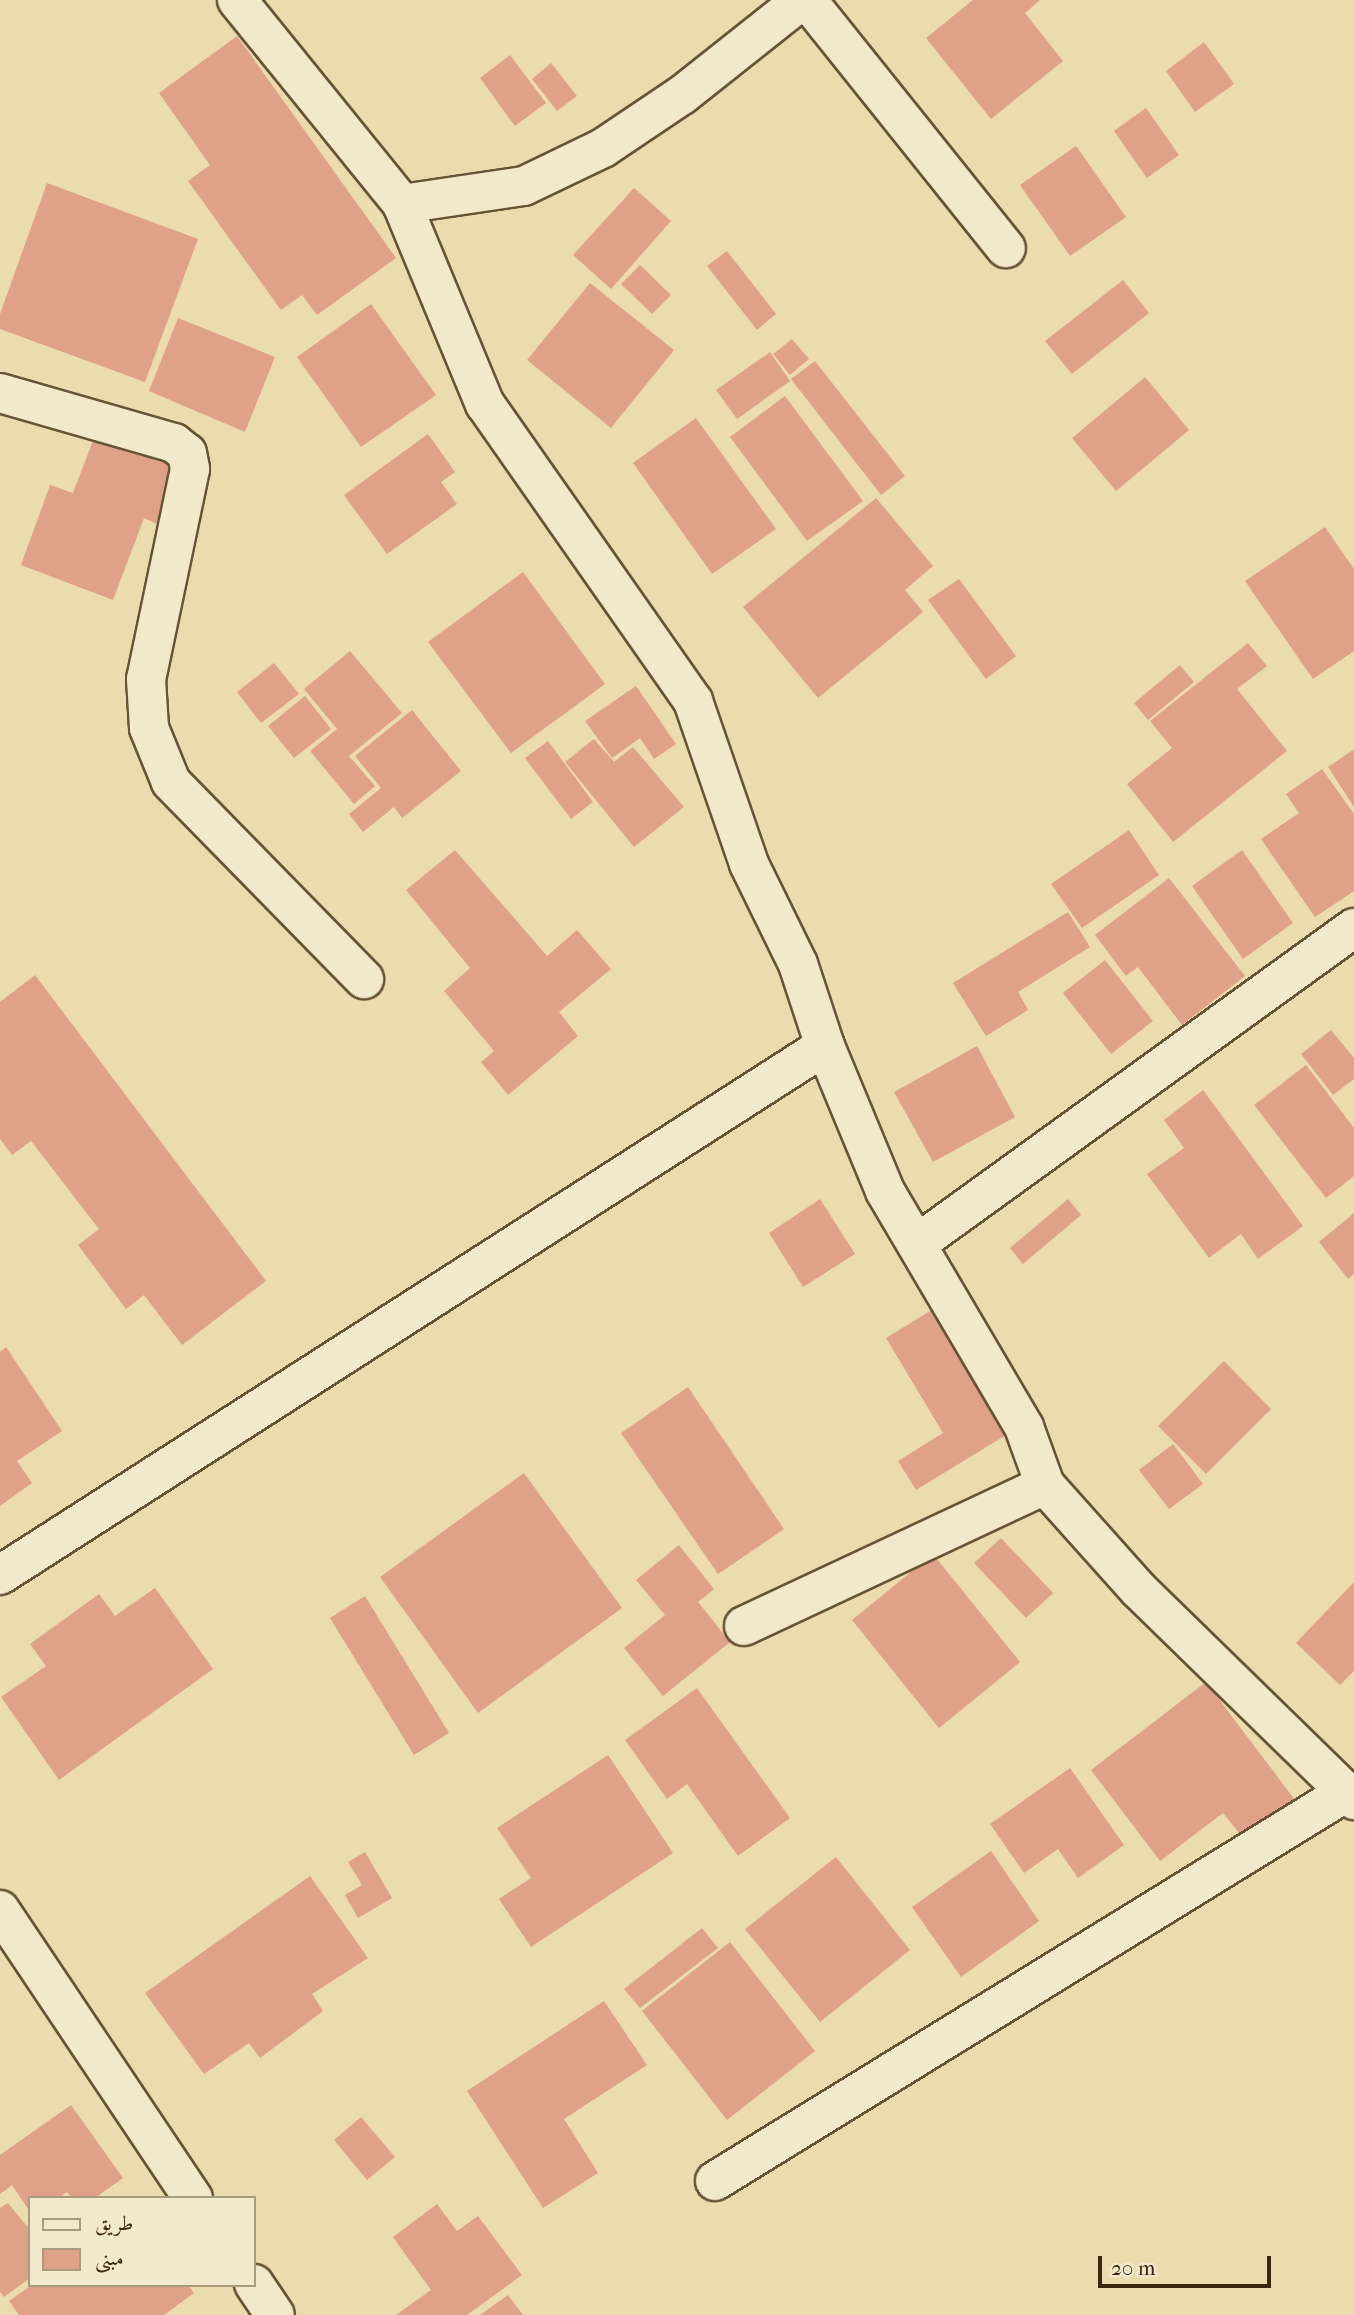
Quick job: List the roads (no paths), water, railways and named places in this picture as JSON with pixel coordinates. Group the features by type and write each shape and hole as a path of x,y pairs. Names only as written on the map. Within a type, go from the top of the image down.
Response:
{"street":[{"path":"237,0 402,204 485,404 693,701 749,864 797,964 824,1046 885,1191 1024,1427 1045,1485 1139,1590 1350,1797 715,2181"},
{"path":"402,204 524,187 603,148 682,95 805,0 1006,248"},
{"path":"0,393 174,443 187,453 190,469 146,679 149,727 171,782 364,979"},
{"path":"918,1243 1354,928"},
{"path":"0,1575 824,1046"},
{"path":"744,1626 1045,1485"},
{"path":"0,1910 192,2196"},
{"path":"256,2287 275,2315"}]}
